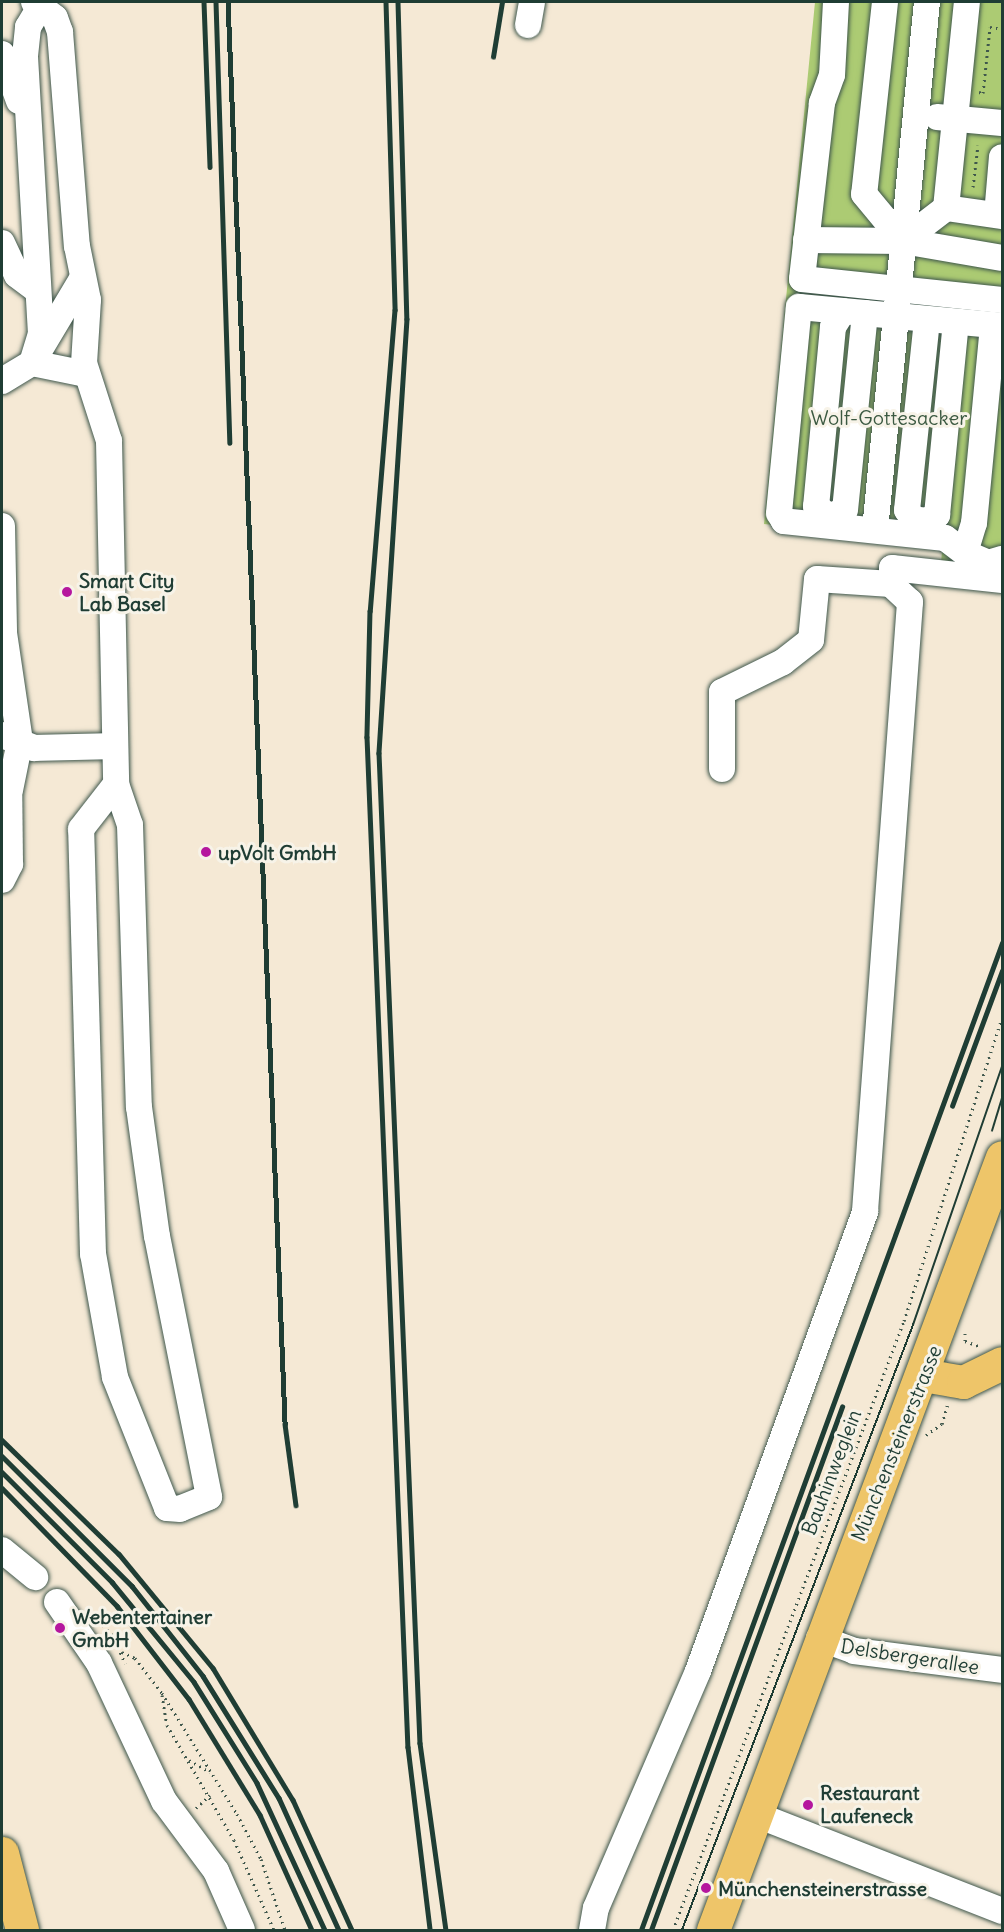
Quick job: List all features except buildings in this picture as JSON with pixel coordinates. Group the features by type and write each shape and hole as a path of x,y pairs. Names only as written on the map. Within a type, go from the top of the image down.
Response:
{"main road":[{"name":"Münchensteinerstrasse","path":"713,1930 757,1815 819,1638 889,1457 938,1379 1002,1157"},
{"path":"938,1379 997,1357"},
{"path":"2,1853 22,1930"}],"street":[{"path":"836,2 832,75 822,103 802,279 1002,300"},
{"path":"885,2 864,194 903,240"},
{"path":"875,530 927,2"},
{"path":"903,240 947,196 967,2"},
{"path":"32,363 40,334 27,127 28,27 39,3"},
{"path":"39,3 60,33 82,279 88,300 86,374 109,441 116,784 130,825 139,1107 157,1236 208,1497 180,1509 167,1508 116,1377 93,1254 81,829 116,784"},
{"path":"2,54 27,127"},
{"path":"917,114 953,130 1002,123"},
{"path":"947,196 1000,207 994,151"},
{"path":"806,240 903,240 1002,258"},
{"path":"2,243 17,276 38,291"},
{"path":"2,381 32,363 82,279"},
{"path":"965,553 992,442 998,326 799,307 779,513 784,521 945,538 965,553 988,564 1002,559"},
{"path":"854,312 853,429 844,510 829,517 816,506 833,327 854,312"},
{"path":"927,320 907,510 913,519 927,521 937,515 956,322"},
{"path":"32,363 86,374"},
{"path":"788,424 992,442"},
{"path":"2,526 10,790 10,864 2,880"},
{"path":"891,584 892,568 1002,580"},
{"path":"592,1930 596,1908 698,1671 865,1211 910,602 891,584 817,579 811,640 776,666 722,692 722,769"},
{"path":"8,741 34,748 115,746"},
{"path":"2,1550 35,1577"},
{"path":"57,1602 99,1663 164,1801 216,1871 242,1930"},
{"name":"Delsbergerallee","path":"819,1638 854,1651 1002,1670"},
{"path":"757,1815 1002,1911"}],"path":[{"path":"953,130 978,145 994,151"},
{"path":"973,187 978,145"},
{"path":"947,196 973,187"},
{"path":"973,187 1000,207"},
{"name":"Bauhinweglein","path":"673,1930 904,1321 1002,1018"},
{"path":"969,1323 964,1334 969,1342 997,1357"},
{"path":"889,1457 942,1424 938,1379 969,1342"},
{"path":"122,1652 135,1658 162,1693 212,1773 261,1859 287,1930"},
{"path":"162,1693 167,1725 234,1840 274,1930"},
{"path":"188,1759 212,1773"}],"green space":[{"name":"Wolf-Gottesacker","path":"815,2 1002,2 1002,568 941,563 943,541 764,524"}],"tram line":[{"path":"682,1930 913,1325 1002,1067"},
{"path":"992,1131 1002,1098"}],"railway":[{"path":"204,2 210,167"},
{"path":"216,2 230,443"},
{"path":"228,2 285,1424 296,1505"},
{"path":"386,2 395,310 370,611 367,737 408,1747 430,1930"},
{"path":"398,2 407,319 379,753 420,1743 446,1930"},
{"path":"493,57 502,2"},
{"path":"641,1930 1002,943"},
{"path":"952,1106 1002,971"},
{"path":"651,1930 842,1407"},
{"path":"2,1440 119,1554 213,1668 293,1800 352,1930"},
{"path":"2,1456 132,1586 203,1676 279,1798 339,1930"},
{"path":"2,1472 112,1582 194,1682 257,1783 325,1930"},
{"path":"2,1488 117,1606 189,1699 260,1815 312,1930"}],"place":[{"name":"Smart City Lab Basel","path":"67,592"},
{"name":"upVolt GmbH","path":"206,852"},
{"name":"Webentertainer GmbH","path":"60,1628"},
{"name":"Restaurant Laufeneck","path":"808,1805"},
{"name":"Münchensteinerstrasse","path":"706,1888"}]}
